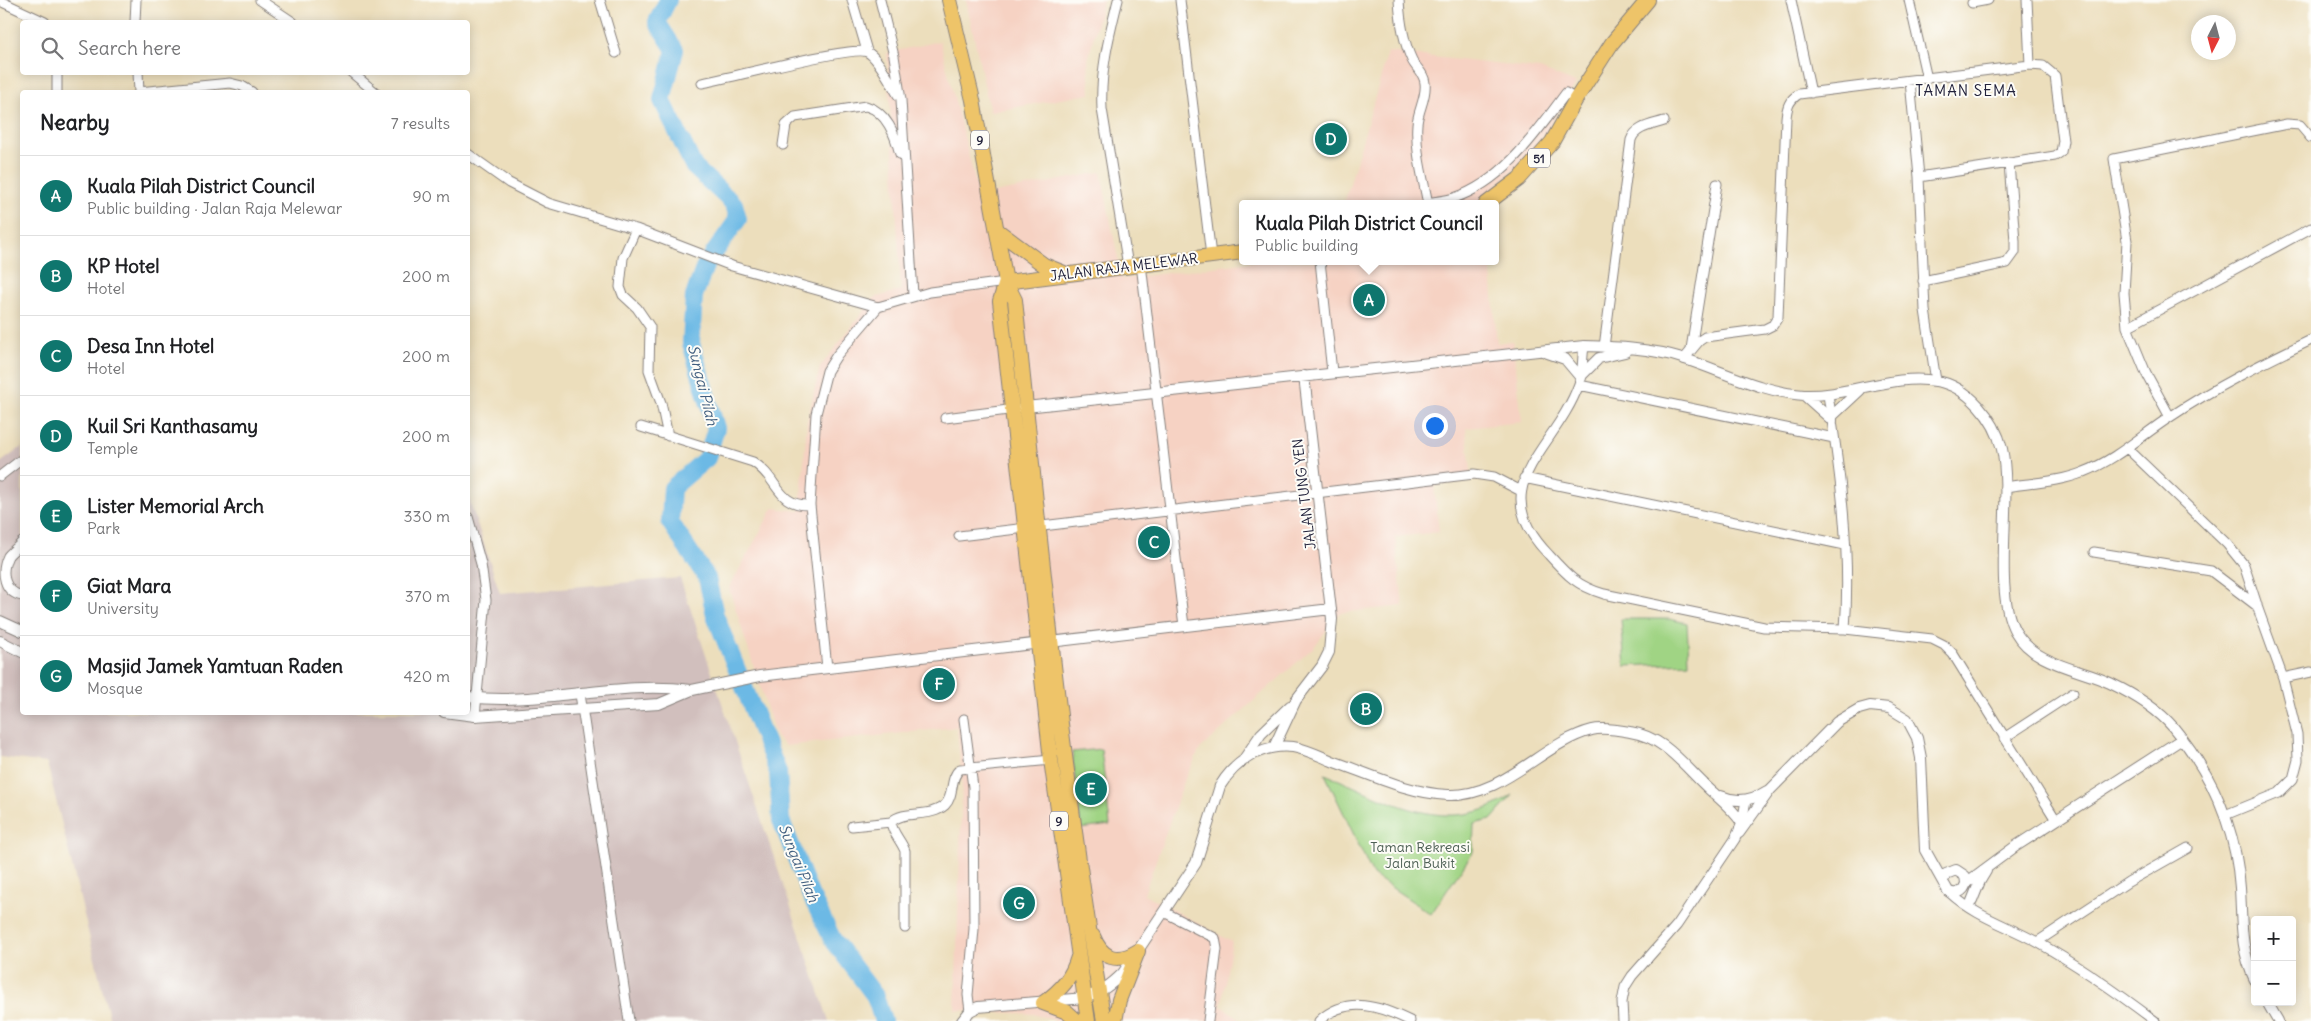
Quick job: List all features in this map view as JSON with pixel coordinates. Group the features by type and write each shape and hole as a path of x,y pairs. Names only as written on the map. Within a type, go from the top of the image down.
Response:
{"main road":[{"name":"9","path":"949,0 973,100 1006,282 1015,300 1026,407 1032,528 1044,643 1051,760 1088,1021"},
{"name":"51","path":"1491,200 1519,179 1552,142 1576,99 1612,43 1648,0"},
{"path":"998,231 1044,265 1066,274"},
{"name":"JALAN RAJA MELEWAR","path":"1006,282 1239,252"},
{"name":"9","path":"1006,282 1000,301 1012,409 1032,528"},
{"name":"9","path":"1044,643 1104,1021"},
{"path":"1086,916 1097,946 1104,955 1120,960 1138,951"},
{"path":"1115,1021 1120,1000 1138,951"},
{"path":"1043,1003 1059,992 1068,982 1078,956"},
{"path":"1043,1003 1067,1012 1077,1021"}],"street":[{"path":"135,20 136,0"},
{"path":"260,0 290,20"},
{"path":"600,0 616,53"},
{"path":"852,0 867,51 881,68 900,100"},
{"path":"880,0 894,56 900,100 913,295"},
{"path":"1118,0 1107,46 1101,91 1102,108 1134,265 1157,393 1184,626"},
{"path":"1180,0 1211,256"},
{"path":"1399,0 1400,14 1412,61 1424,74 1425,83 1417,136 1427,200"},
{"path":"1791,0 1811,93"},
{"path":"1909,0 1927,79"},
{"path":"1972,3 1988,0"},
{"path":"2026,0 2030,64"},
{"path":"0,1 41,20"},
{"path":"702,83 810,58 867,51"},
{"path":"1684,358 1705,338 1765,329 1776,322 1778,317 1787,110 1792,98 1811,93 2030,64 2043,66 2055,76 2063,141 2062,152 2056,156 1919,177"},
{"path":"57,75 58,90"},
{"path":"138,75 139,90"},
{"path":"355,75 373,90"},
{"path":"1910,81 1919,177 1923,281 1936,380"},
{"path":"159,90 230,83 249,90"},
{"path":"1443,200 1453,198 1476,188 1504,167 1529,142 1566,93 1576,99"},
{"path":"783,145 786,125 788,121 795,117 866,106 875,109 884,118 896,139 904,171"},
{"path":"1604,347 1631,140 1633,135 1641,128 1664,121"},
{"path":"2170,417 2146,373 2127,327 2124,293 2127,241 2114,159 2287,124 2300,125 2311,138"},
{"path":"470,157 509,183 548,203 636,229 732,266 878,307"},
{"path":"1923,281 2007,264 2012,258 2015,241 2009,163"},
{"path":"1691,350 1716,184"},
{"path":"2127,327 2311,228"},
{"path":"636,229 623,258 620,287 622,295 637,308 650,326 649,370 661,403 668,436"},
{"path":"1320,265 1332,372"},
{"path":"827,668 810,505 816,414 827,371 837,355 878,307 913,295 1006,282"},
{"path":"2005,487 2082,473 2127,448 2170,417 2257,366 2311,340"},
{"path":"1580,379 1584,346"},
{"path":"945,418 1332,372 1584,346 1656,351 1684,358 1758,386 1804,395 1828,394 1896,382 1936,380 1954,387 1971,399 1995,429 2002,450 2005,487 2006,594 2010,620 2020,639 2043,658 2109,683 2150,705 2182,739 2205,772 2225,815 2237,858 2242,940 2251,972"},
{"path":"1527,351 1557,355 1570,362 1580,379 1834,438"},
{"path":"1656,351 1610,354 1593,362 1580,379 1552,437 1524,478 1519,502 1522,515 1531,534 1570,577 1589,590 1764,627 1845,630 1920,636 1944,645 1952,654 2056,820"},
{"name":"JALAN TUNG YEN","path":"1296,700 1322,666 1329,652 1331,639 1331,610 1304,376"},
{"path":"1831,419 1860,389"},
{"path":"1828,394 1845,545 1848,593 1845,630"},
{"path":"1804,395 1831,419"},
{"path":"641,427 753,462 767,473 788,501 797,506 810,505"},
{"path":"2127,448 2228,544 2244,566 2283,678 2297,734 2298,760 2293,778 2279,793 2225,815"},
{"path":"0,476 20,461"},
{"path":"959,536 1318,495 1474,474 1494,477 1520,492"},
{"path":"1524,478 1845,545"},
{"path":"470,524 481,564 486,600 472,698 475,716"},
{"path":"20,544 8,556 2,566 1,576 5,586 13,594 20,596"},
{"path":"2094,552 2211,571 2257,606"},
{"path":"467,715 659,704 692,690 760,676 1331,610"},
{"path":"0,621 20,630"},
{"path":"0,641 20,651"},
{"path":"2283,678 2311,672"},
{"path":"472,698 524,699 664,686 692,690"},
{"path":"2004,738 2073,693"},
{"path":"580,694 629,1021"},
{"path":"1274,748 1296,700"},
{"path":"1242,762 1261,734 1296,700"},
{"path":"1623,1021 1622,1002 1625,987 1632,976 1678,925 1741,828 1770,790 1837,722 1848,714 1870,706 1889,708 1907,719 1917,738 1921,758 1926,850 1946,877 1945,888 1982,915 2037,942 2123,997 2155,1021"},
{"path":"964,718 973,786 974,929 968,995 970,1011"},
{"path":"962,1021 970,1011 978,1007 1085,998 1099,993 1123,972 1196,863 1220,786 1226,777 1253,754 1274,748 1292,747 1303,750 1388,782 1424,792 1464,794 1489,787 1568,741 1593,730 1632,732 1664,746 1732,809 1741,828"},
{"path":"1950,893 1956,893 1965,882 1993,862 2182,739"},
{"path":"852,826 891,822 898,816 926,814 945,805 950,798 955,773 960,770 1051,760"},
{"path":"1716,794 1736,800 1746,800 1770,790"},
{"path":"1741,828 1746,800"},
{"path":"891,822 892,830 901,840 905,851 906,928"},
{"path":"2037,942 2128,882 2188,848"},
{"path":"1972,901 1980,881 1993,862"},
{"path":"1946,877 1956,870 1965,882 1972,901 1982,915"},
{"path":"1164,912 1215,938 1217,949 1208,1021"},
{"path":"1319,1021 1329,1012 1343,1006 1360,1005 1389,1011 1410,1021"},
{"path":"2269,1006 2278,1021"}],"shaded area":[{"path":"966,0 1103,0 1088,60 1090,94 990,112"},
{"path":"940,41 979,196 1101,172 1122,279 1239,264 1490,265 1497,343 1513,341 1522,422 1466,428 1472,480 1434,485 1439,532 1395,537 1403,606 1339,613 1314,647 1200,749 1185,779 1144,894 1232,942 1221,1006 1238,1017 1238,1021 1058,1021 1033,1014 955,1010 962,782 957,727 786,746 776,737 729,588 773,508 800,511 807,422 820,367 874,298 901,290 887,53"},
{"path":"1388,52 1540,69 1576,83 1546,132 1525,160 1490,191 1489,200 1345,200"},
{"path":"20,448 20,715 470,715 470,502 500,593 680,578 829,1021 110,1021 47,763 0,757 0,463"}],"green space":[{"path":"1621,619 1669,619 1687,623 1689,663 1625,666"},
{"path":"1101,749 1110,825 1081,829 1072,752"},
{"name":"Taman Rekreasi Jalan Bukit","path":"1325,774 1396,804 1442,815 1465,814 1489,808 1513,795 1491,820 1474,824 1473,852 1431,914 1373,875"}],"waterway":[{"name":"Sungai Pilah","path":"668,0 657,22 675,50 662,100 694,167 734,204 738,219 705,266 694,296 691,343 716,428 707,458 672,488 670,522 707,578 715,615 778,772 781,820 810,894 833,940 875,996 883,1021"}],"place":[{"name":"Kuil Sri Kanthasamy","path":"1331,139"},
{"name":"Kuala Pilah District Council","path":"1369,300"},
{"name":"Desa Inn Hotel","path":"1154,542"},
{"name":"Giat Mara","path":"939,684"},
{"name":"KP Hotel","path":"1366,709"},
{"name":"Lister Memorial Arch","path":"1091,789"},
{"name":"Masjid Jamek Yamtuan Raden","path":"1019,903"}],"district":[{"name":"TAMAN SEMA","path":"1966,90"}]}
